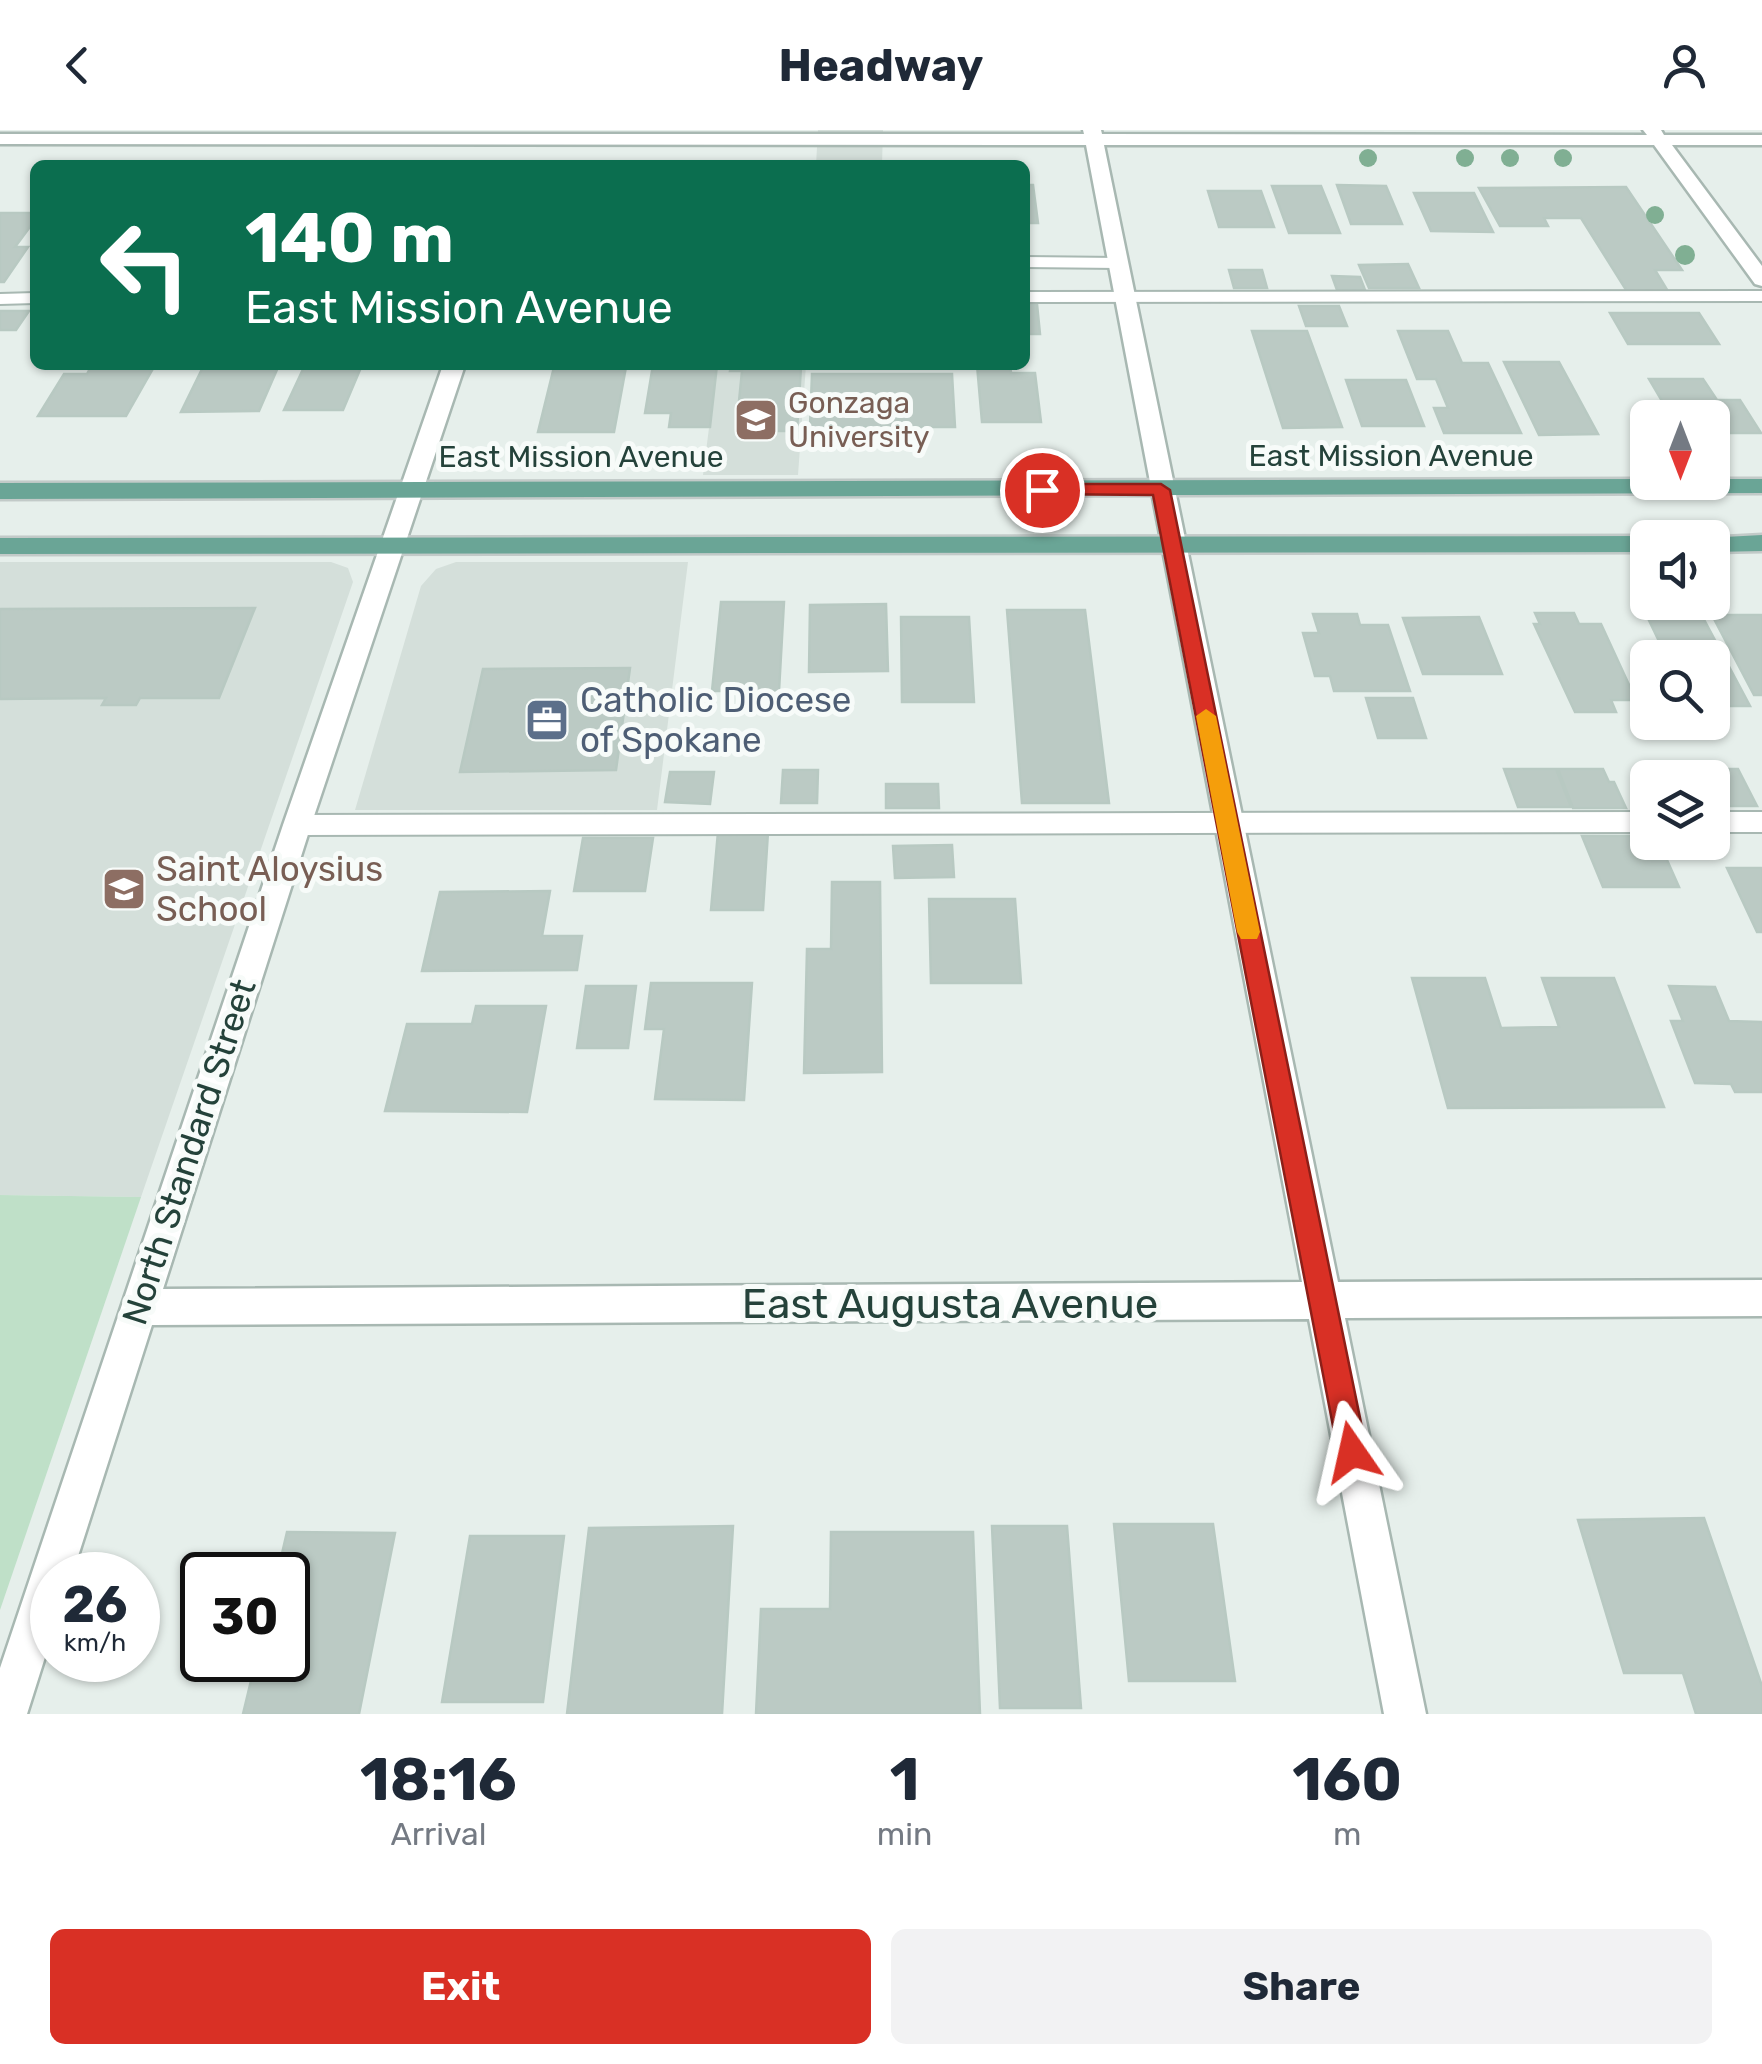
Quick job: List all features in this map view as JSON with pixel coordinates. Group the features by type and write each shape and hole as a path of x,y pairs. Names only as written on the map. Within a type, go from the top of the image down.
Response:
{"main road":[{"name":"East Mission Avenue","path":"0,491 1762,486"},
{"path":"0,546 1630,544"},
{"path":"1730,544 1762,544"}],"street":[{"path":"1093,135 1405,1714"},
{"path":"1656,135 1762,280"},
{"path":"0,139 529,141 1656,135 1762,140"},
{"name":"North Standard Street","path":"6,1714 297,824 452,370"},
{"name":"East Augusta Avenue","path":"138,1307 1762,1298"}],"lane":[{"path":"1030,262 1118,263"},
{"path":"1030,297 1762,296"},
{"path":"0,298 30,298"},
{"path":"297,824 1630,822"},
{"path":"1730,822 1762,822"}],"shaded area":[{"path":"818,130 883,130 882,160 816,160"},
{"name":"Gonzaga University","path":"716,370 806,370 798,475 703,475"},
{"name":"Saint Aloysius School","path":"0,562 331,562 348,568 353,582 141,1197 0,1195"},
{"path":"456,562 688,562 657,810 355,810 421,586 436,569"}],"green space":[{"path":"0,1195 141,1197 0,1610"}],"building":[{"path":"1030,185 1033,185 1038,223 1030,223"},
{"path":"1337,185 1386,186 1402,224 1351,224"},
{"path":"1272,186 1321,186 1340,233 1289,233"},
{"path":"1626,187 1682,270 1655,270 1669,293 1628,293 1581,218 1544,218 1548,226 1500,226 1479,188"},
{"path":"1208,191 1261,191 1274,227 1219,227"},
{"path":"1414,193 1474,193 1493,232 1431,231"},
{"path":"0,213 30,213 30,227 15,247 28,247 4,282 0,282"},
{"path":"1408,264 1419,288 1369,288 1359,265"},
{"path":"1229,270 1262,270 1267,288 1234,288"},
{"path":"1332,276 1360,277 1365,290 1337,290"},
{"path":"1030,304 1037,304 1040,334 1030,334"},
{"path":"1299,306 1339,306 1347,326 1306,326"},
{"path":"0,311 29,311 16,330 0,330"},
{"path":"1610,313 1699,313 1719,344 1628,344"},
{"path":"1252,331 1307,331 1342,427 1283,428"},
{"path":"1398,331 1448,331 1462,363 1488,363 1521,433 1444,433 1434,408 1448,408 1436,379 1417,379"},
{"path":"1504,362 1559,362 1598,434 1539,435"},
{"path":"89,370 152,370 126,416 38,416 64,374 87,374"},
{"path":"202,370 277,370 259,411 181,412"},
{"path":"303,370 360,370 343,410 284,410"},
{"path":"553,370 625,370 614,432 538,432"},
{"path":"652,370 716,370 710,427 669,427 671,413 645,413"},
{"path":"801,370 797,431 736,431 742,371 730,371"},
{"path":"977,370 1035,373 1041,422 982,422"},
{"path":"812,374 952,374 955,427 810,427"},
{"path":"1649,379 1703,379 1717,400 1661,400"},
{"path":"1346,380 1406,380 1424,426 1362,426"},
{"path":"1730,400 1740,400 1761,433 1730,433"},
{"path":"721,602 784,602 779,691 712,691"},
{"path":"886,604 888,671 809,672 810,605"},
{"path":"255,608 219,698 140,698 136,705 102,705 106,698 0,699 0,609"},
{"path":"1007,610 1085,610 1109,803 1022,803"},
{"path":"1535,613 1574,613 1579,624 1601,624 1630,687 1630,700 1611,700 1616,712 1575,712 1534,624 1540,624"},
{"path":"1313,614 1357,614 1360,625 1388,625 1410,691 1334,691 1330,676 1315,676 1303,633 1319,633"},
{"path":"1730,615 1762,615 1762,695 1754,695 1730,649 1730,640 1725,640 1715,620 1730,620"},
{"path":"901,617 969,617 974,702 902,702"},
{"path":"1479,617 1502,674 1423,674 1403,618"},
{"path":"1649,620 1704,620 1715,640 1658,640"},
{"name":"Catholic Diocese of Spokane","path":"630,668 616,770 460,772 483,669"},
{"path":"1730,668 1750,706 1730,706"},
{"path":"1366,698 1413,698 1426,738 1378,738"},
{"path":"1504,769 1556,769 1571,807 1518,807"},
{"path":"1558,769 1603,769 1626,808 1573,808"},
{"path":"1730,769 1738,769 1757,806 1730,806"},
{"path":"783,770 818,770 817,803 781,803"},
{"path":"670,772 714,772 710,804 665,802"},
{"path":"886,784 938,784 939,808 886,808"},
{"path":"718,832 768,832 763,910 711,910"},
{"path":"1582,836 1630,836 1630,860 1667,860 1679,887 1603,887"},
{"path":"583,838 653,838 645,891 574,891"},
{"path":"952,845 954,877 895,878 893,846"},
{"path":"1727,868 1762,868 1762,932 1757,932"},
{"path":"832,882 880,882 882,1072 804,1073 807,949 831,949"},
{"path":"550,891 542,936 582,936 577,970 422,971 440,892"},
{"path":"929,899 1015,899 1021,983 931,983"},
{"path":"1412,978 1485,978 1501,1028 1559,1027 1542,978 1614,978 1664,1107 1448,1108"},
{"path":"651,983 752,983 744,1100 655,1099 664,1029 645,1029"},
{"path":"586,986 636,986 628,1048 577,1048"},
{"path":"1669,986 1715,987 1729,1021 1762,1022 1762,1092 1735,1092 1731,1084 1695,1083 1671,1021 1683,1021"},
{"path":"476,1006 546,1006 527,1112 385,1111 407,1024 472,1024"},
{"path":"1704,1518 1762,1686 1762,1714 1696,1714 1683,1673 1624,1673 1578,1520"},
{"path":"1114,1524 1213,1524 1235,1681 1129,1681"},
{"path":"733,1526 722,1714 567,1714 589,1528"},
{"path":"992,1526 1067,1526 1081,1708 1000,1708"},
{"path":"287,1532 395,1533 359,1714 243,1714 251,1682 310,1682 310,1552 282,1552"},
{"path":"831,1532 973,1532 980,1714 756,1714 761,1609 830,1609"},
{"path":"470,1536 564,1536 543,1702 442,1702"}],"slow traffic":[{"path":"1206,716 1249,932"}],"place":[{"name":"Gonzaga University","path":"756,420"},
{"name":"Catholic Diocese of Spokane","path":"547,720"},
{"name":"Saint Aloysius School","path":"124,889"}],"route":[{"path":"1042,490 1161,490 1352,1452"}]}
